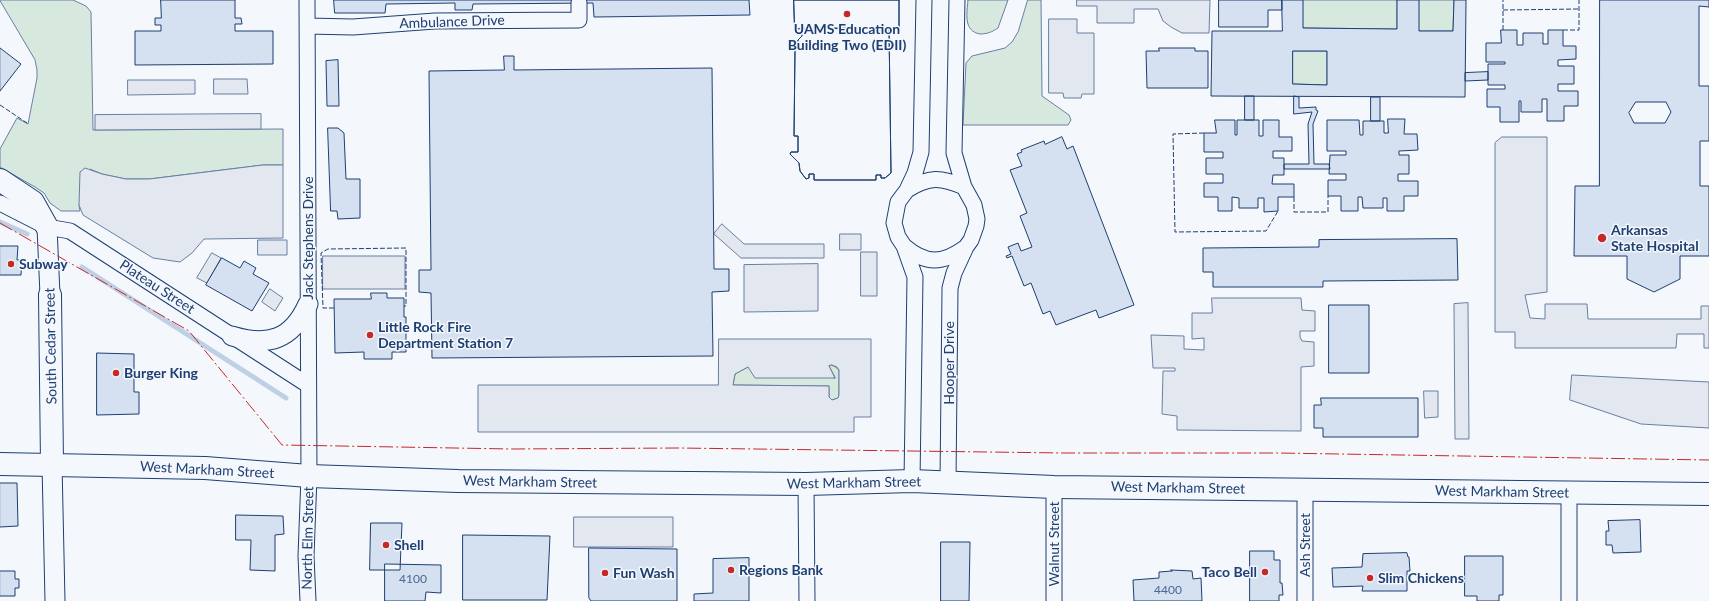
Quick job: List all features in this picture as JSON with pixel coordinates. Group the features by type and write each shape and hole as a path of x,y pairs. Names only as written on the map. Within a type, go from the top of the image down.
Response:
{"main road":[{"path":"0,180 33,202 47,227"},
{"name":"South Cedar Street","path":"50,294 52,464"},
{"name":"West Markham Street","path":"0,464 205,468 309,476 458,481 806,484 912,481 1054,487 1709,494"}],"street":[{"name":"Jack Stephens Drive","path":"307,0 309,476"},
{"path":"912,481 915,277 904,246 898,237 894,223 898,202 907,190 915,173 921,152 924,0"},
{"name":"Hooper Drive","path":"948,482 950,288 954,273 966,247 971,240 977,219 974,205 964,187 954,153 957,0"},
{"name":"Ambulance Drive","path":"307,26 353,27 435,21 579,20 579,3"},
{"path":"907,190 919,182 935,178 949,181 964,187"},
{"name":"Plateau Street","path":"0,203 47,227 70,231 308,385"},
{"name":"South Cedar Street","path":"47,227 50,294"},
{"path":"904,246 915,255 925,259 939,260 954,256 966,247"},
{"path":"232,336 256,341 268,341 278,338 297,325 308,304"},
{"path":"52,464 55,601"},
{"name":"North Elm Street","path":"308,601 306,556 309,476"},
{"path":"806,484 807,601"},
{"name":"Walnut Street","path":"1054,487 1054,601"},
{"name":"Ash Street","path":"1305,489 1305,601"},
{"path":"1569,493 1569,601"}],"shaded area":[{"path":"0,0 73,0 86,6 91,12 93,130 283,129 283,165 263,165 149,179 126,179 102,174 90,169 79,205 80,211 61,211 50,203 44,193 0,167 0,149 17,118 28,124 37,78 37,70 35,60"},
{"path":"968,0 1008,0 998,28 994,31 983,34 975,32 971,29 967,21"},
{"path":"1028,0 1041,0 1042,96 1069,115 1071,120 1068,125 963,125 966,63 972,56 1005,48 1012,42 1018,32"},
{"path":"1077,0 1210,0 1209,33 1182,33 1163,21 1158,9 1134,9 1134,23 1097,23 1097,6 1077,6"},
{"path":"1303,0 1397,0 1397,29 1303,28"},
{"path":"1419,0 1454,0 1453,31 1419,31"},
{"path":"1049,19 1077,19 1077,33 1094,33 1094,94 1082,94 1081,98 1064,98 1063,93 1049,93"},
{"path":"1293,51 1327,51 1327,85 1293,84"},
{"path":"214,79 247,79 248,94 214,94"},
{"path":"128,80 195,80 195,94 128,95"},
{"path":"261,114 261,129 95,130 95,115"},
{"path":"1502,137 1547,137 1547,292 1525,295 1530,318 1545,319 1545,304 1587,304 1588,319 1701,319 1701,306 1709,306 1709,348 1704,348 1704,334 1677,334 1676,348 1515,348 1515,332 1495,332 1495,143"},
{"path":"263,165 283,165 283,238 204,239 192,253 180,262 153,258 83,215 79,205 80,172 85,168 102,174 126,179 149,179"},
{"path":"722,224 744,244 824,244 824,258 741,258 714,234"},
{"path":"840,234 861,234 861,250 840,250"},
{"path":"258,240 287,240 287,255 258,255"},
{"path":"861,252 877,252 877,296 861,296"},
{"path":"212,253 221,258 207,283 197,278"},
{"path":"323,256 405,256 405,289 323,289"},
{"path":"818,264 818,311 744,312 744,265"},
{"path":"270,289 283,298 275,311 262,302"},
{"path":"1212,298 1301,298 1302,310 1315,311 1315,331 1300,331 1302,341 1314,342 1314,366 1301,367 1301,431 1177,430 1177,416 1162,414 1163,371 1175,371 1175,368 1153,368 1151,335 1184,336 1184,349 1204,350 1204,338 1192,339 1192,313 1212,313"},
{"path":"1468,303 1469,439 1455,439 1454,304"},
{"path":"719,339 871,339 871,417 854,417 854,432 478,432 478,385 718,385","holes":["832,365 837,367 839,370 839,395 838,398 832,400 829,397 829,386 733,385 735,374 748,367 755,378 835,378 829,366"]},
{"path":"829,365 834,366 839,370 839,395 838,398 832,400 829,398 829,386 733,385 735,374 748,367 835,378"},
{"path":"1572,375 1709,382 1709,428 1641,424 1570,400"},
{"path":"1424,391 1438,391 1438,417 1425,418"},
{"path":"574,517 673,517 673,547 574,547"}],"building":[{"path":"161,0 235,0 235,18 241,18 242,24 235,24 235,31 273,31 273,64 135,65 135,31 161,31 161,25 155,25 155,18 161,18"},
{"path":"334,0 749,0 750,15 594,17 593,3 473,4 472,10 455,10 455,3 386,4 385,13 335,13"},
{"path":"794,0 899,0 899,28 889,28 891,173 885,178 881,178 881,175 876,175 876,180 814,180 814,174 809,174 809,178 806,179 800,171 799,163 790,154 791,152 798,152 798,136 794,136 795,49 797,49 798,40 802,36 802,28 795,29"},
{"name":"UAMS Education Building Two (EDII)","path":"794,0 899,0 899,28 795,29"},
{"path":"1219,0 1282,0 1282,10 1268,10 1268,27 1219,27"},
{"path":"1282,0 1303,0 1303,28 1397,29 1397,0 1419,0 1419,31 1453,31 1454,0 1466,0 1465,97 1211,96 1212,31 1282,31","holes":["1293,51 1327,51 1327,85 1293,84"]},
{"name":"Arkansas State Hospital","path":"1600,0 1709,0 1709,7 1699,6 1699,86 1709,86 1709,141 1700,141 1700,186 1709,186 1709,256 1680,256 1680,279 1654,292 1627,279 1627,256 1574,256 1575,186 1599,186","holes":["1636,102 1666,102 1671,112 1665,123 1634,123 1629,113"]},
{"path":"802,28 889,28 891,173 885,178 881,178 881,175 876,175 876,180 814,180 814,174 809,174 809,178 806,179 800,171 799,163 790,154 791,152 798,152 798,136 794,136 795,49 797,49 798,40 802,36"},
{"path":"1501,30 1517,30 1517,45 1523,45 1523,33 1543,33 1543,44 1548,44 1548,30 1563,30 1563,46 1576,46 1576,59 1558,60 1558,66 1574,66 1574,84 1558,84 1558,91 1578,91 1578,106 1564,106 1564,121 1547,121 1547,99 1542,99 1542,112 1521,112 1521,101 1519,101 1519,122 1500,122 1500,107 1487,107 1487,89 1505,89 1505,85 1488,85 1488,64 1505,64 1505,62 1486,62 1486,43 1501,43"},
{"path":"0,48 21,64 0,91"},
{"path":"1159,48 1195,48 1195,51 1208,51 1208,88 1147,88 1146,51 1159,51"},
{"path":"504,56 514,56 514,70 712,68 714,269 729,269 729,291 712,292 713,356 432,358 431,293 419,292 419,270 431,270 429,71 504,70"},
{"path":"338,60 339,106 327,106 326,61"},
{"path":"1488,72 1488,80 1465,81 1465,73"},
{"path":"1245,96 1254,96 1254,120 1245,120"},
{"path":"1294,96 1299,97 1299,108 1316,107 1316,110 1318,111 1313,124 1314,164 1329,164 1330,169 1284,169 1284,164 1309,164 1308,124 1312,112 1294,114"},
{"path":"1371,97 1380,97 1380,121 1371,121"},
{"path":"1388,119 1405,119 1404,134 1417,134 1418,150 1399,151 1399,155 1409,155 1409,174 1398,174 1398,181 1418,181 1418,196 1404,196 1404,211 1387,211 1387,198 1383,198 1383,208 1363,208 1362,197 1358,197 1358,211 1341,211 1341,196 1328,196 1328,180 1346,180 1346,174 1329,174 1330,155 1346,155 1346,151 1327,151 1327,120 1359,120 1360,135 1363,135 1363,121 1384,121 1384,133 1388,133"},
{"path":"1215,120 1235,120 1235,135 1237,135 1237,120 1259,120 1259,136 1263,136 1263,120 1279,120 1279,137 1292,137 1292,151 1273,151 1273,158 1284,158 1284,175 1273,175 1272,184 1294,184 1294,197 1278,197 1278,211 1264,212 1264,198 1258,198 1258,208 1239,208 1239,198 1232,197 1232,211 1218,211 1218,197 1204,197 1204,183 1223,183 1223,174 1206,174 1206,158 1223,158 1223,152 1204,152 1204,133 1216,133"},
{"path":"328,128 338,128 344,133 346,179 360,179 360,218 338,219 337,211 331,211"},
{"path":"1062,137 1067,149 1073,146 1134,305 1099,318 1096,310 1056,325 1050,311 1043,314 1031,283 1024,286 1012,256 1007,258 1006,256 1011,254 1008,247 1018,243 1021,251 1032,247 1020,216 1027,213 1010,170 1022,166 1017,154 1022,152 1021,150 1044,141 1045,144"},
{"path":"1457,239 1458,280 1323,281 1323,287 1213,287 1213,272 1203,272 1203,248 1319,247 1319,240"},
{"name":"Subway","path":"0,246 18,246 17,260 22,260 21,275 0,275"},
{"path":"222,258 240,268 244,261 256,268 253,274 269,283 252,311 206,285"},
{"name":"Little Rock Fire Department Station 7","path":"371,293 387,293 387,298 404,298 404,317 406,317 406,352 392,352 392,359 364,359 364,352 335,353 334,299 371,299"},
{"path":"1329,305 1369,305 1369,373 1329,373"},
{"name":"Burger King","path":"97,353 134,354 134,392 139,392 139,414 97,415"},
{"path":"1321,398 1418,398 1418,437 1323,437 1323,428 1314,428 1314,405 1321,405"},
{"path":"0,483 17,483 18,526 0,527"},
{"path":"236,515 283,516 284,534 275,535 275,571 250,570 251,540 236,540"},
{"path":"1640,520 1641,552 1613,553 1612,545 1606,545 1606,531 1609,531 1608,521"},
{"name":"Shell","path":"371,523 402,523 400,570 370,570"},
{"path":"463,535 550,536 547,600 463,600"},
{"path":"941,542 970,542 969,601 941,601"},
{"path":"589,548 677,549 677,601 591,601 589,598"},
{"name":"Taco Bell","path":"1250,551 1274,551 1274,560 1280,560 1280,583 1282,583 1283,595 1279,595 1279,601 1250,601"},
{"name":"Slim Chickens","path":"1407,553 1409,557 1410,571 1407,571 1407,591 1362,591 1363,586 1333,587 1332,568 1362,567 1363,554"},
{"path":"1465,556 1503,556 1503,595 1499,595 1499,601 1477,601 1477,596 1465,596"},
{"name":"Regions Bank","path":"749,558 749,601 694,601 694,594 713,593 713,559"},
{"path":"385,564 441,565 441,593 426,592 425,601 385,601"},
{"path":"1171,570 1192,571 1193,579 1201,578 1202,601 1134,601 1133,580 1159,578 1159,572 1172,571"},
{"path":"0,571 15,571 15,579 19,579 19,588 15,588 15,596 0,596"}],"waterway":[{"path":"0,222 27,234"},
{"path":"82,267 286,398"}],"fence":[{"path":"1503,0 1503,30"},
{"path":"1563,30 1579,30 1579,0"},
{"path":"1503,10 1579,9"},
{"path":"0,105 27,123"},
{"path":"1204,133 1173,134 1175,232 1266,231 1278,211"},
{"path":"1294,197 1294,212 1328,212 1328,196"},
{"path":"334,308 323,308 321,253 328,249 406,248 406,306 404,306"}],"power":[{"path":"0,223 189,331 282,445 512,449 678,448 1065,453 1277,453 1709,460"}],"place":[{"name":"UAMS Education Building Two (EDII)","path":"847,14"},
{"name":"Arkansas State Hospital","path":"1602,238"},
{"name":"Subway","path":"11,264"},
{"name":"Little Rock Fire Department Station 7","path":"370,335"},
{"name":"Burger King","path":"116,373"},
{"name":"Shell","path":"386,545"},
{"name":"Regions Bank","path":"731,570"},
{"name":"Taco Bell","path":"1265,572"},
{"name":"Fun Wash","path":"605,573"},
{"name":"Slim Chickens","path":"1370,578"}]}
